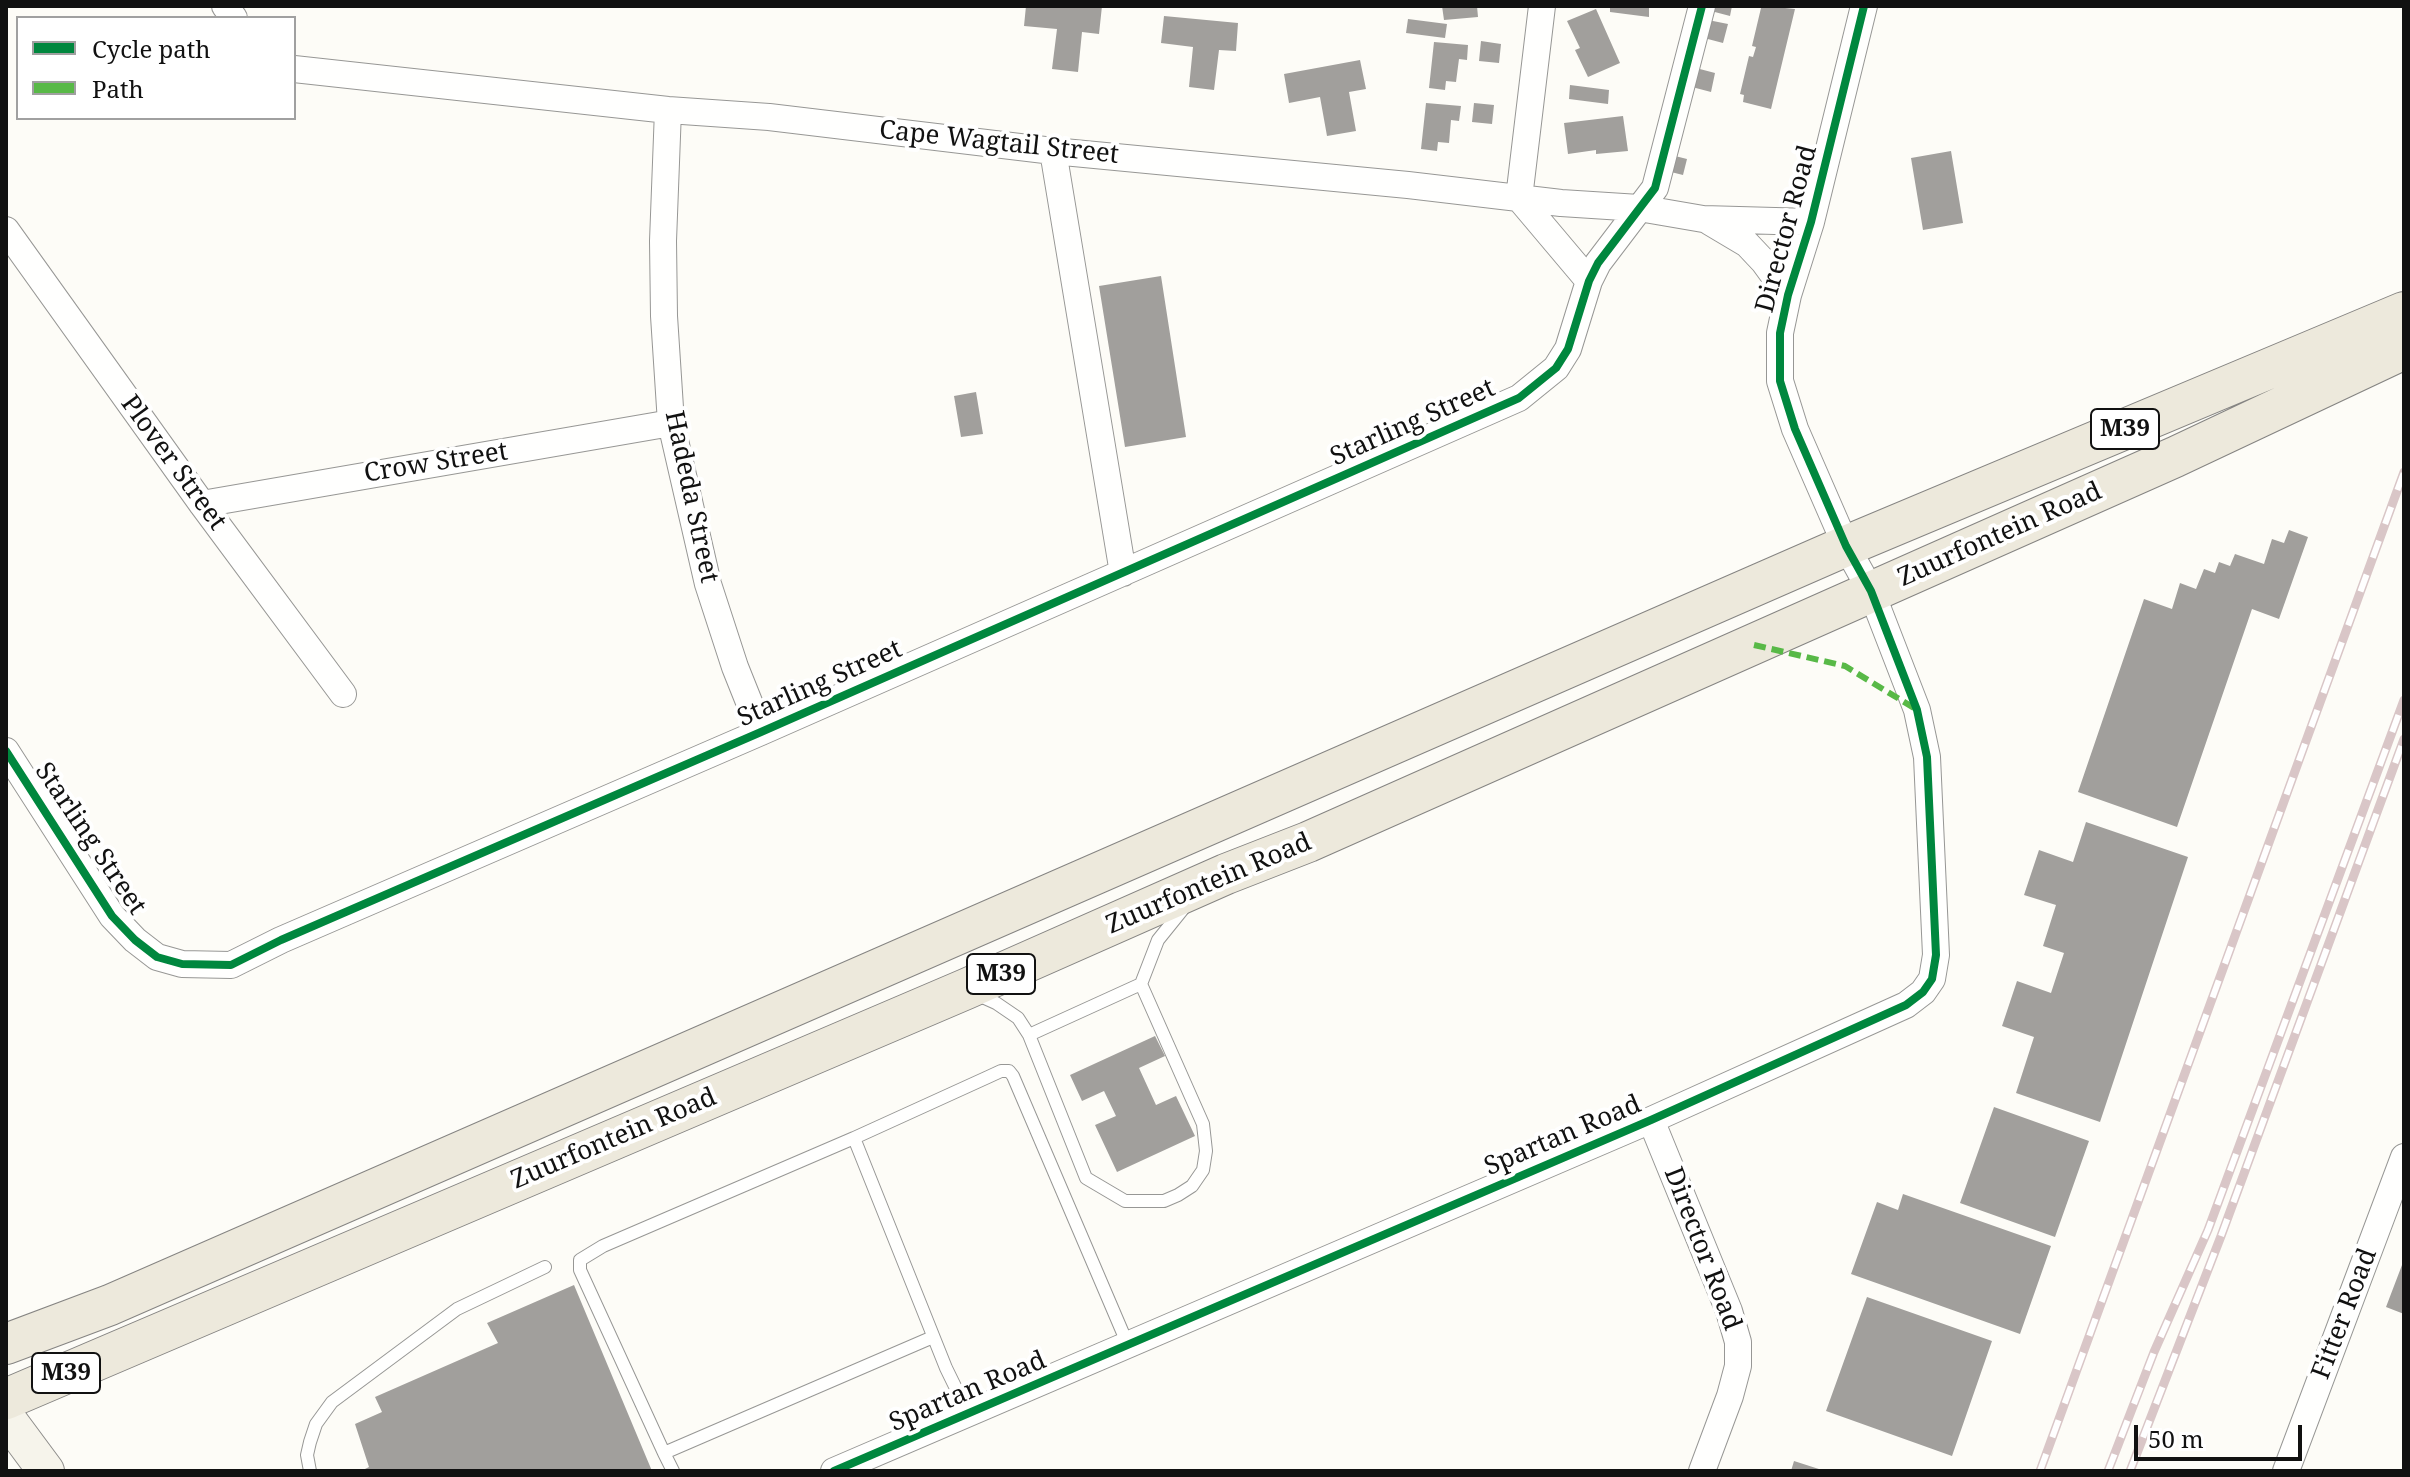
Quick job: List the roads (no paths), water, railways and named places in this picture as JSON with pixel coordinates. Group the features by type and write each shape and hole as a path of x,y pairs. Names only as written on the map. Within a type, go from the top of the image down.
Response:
{"main road":[{"name":"Zuurfontein Road","path":"6,1344 110,1305 1846,546 2404,312"},
{"name":"Zuurfontein Road","path":"6,1399 966,989 1226,874 1308,842 2175,457 2404,349"},
{"path":"6,1417 46,1471"}],"street":[{"path":"1542,6 1519,198 1589,281"},
{"name":"Starling Street","path":"6,751 112,916 135,940 157,957 182,964 231,965 281,940 1519,398 1556,368 1568,349 1589,281 1612,244 1655,188 1702,6"},
{"name":"Director Road","path":"1864,6 1811,222 1788,295 1780,333 1780,381 1795,429 1846,546 1871,591"},
{"name":"Cape Wagtail Street","path":"296,69 668,110 769,117 1053,151 1639,208 1703,219"},
{"name":"Hadeda Street","path":"668,110 663,241 671,423 708,584 735,667 761,732"},
{"path":"1053,151 1123,573"},
{"path":"1703,219 1811,222"},
{"path":"1703,219 1739,237 1756,252 1788,295"},
{"name":"Plover Street","path":"6,230 202,504 343,694"},
{"name":"Crow Street","path":"202,504 671,423"},
{"name":"Spartan Road","path":"834,1471 1651,1120 1906,1005 1923,992 1932,979 1936,955 1927,757 1917,710 1871,591"},
{"name":"Director Road","path":"1651,1120 1729,1311 1738,1342 1738,1366 1734,1381 1702,1471"},
{"name":"Fitter Road","path":"2286,1471 2404,1157"}],"lane":[{"path":"966,989 1018,1018 1029,1035 1086,1178 1125,1201 1164,1201 1178,1195 1192,1186 1203,1170 1206,1151 1203,1124 1141,984 1158,940 1174,918 1226,874"},
{"path":"1029,1035 1141,984"},
{"path":"673,1471 580,1270 580,1260 603,1246 1001,1071 1009,1071 1013,1076 1128,1345"},
{"path":"854,1138 933,1337 968,1413"},
{"path":"310,1471 307,1455 310,1442 316,1424 332,1402 457,1309 545,1267"},
{"path":"664,1453 933,1337"}],"railway":[{"path":"2040,1471 2404,472"},
{"path":"2108,1471 2154,1352 2208,1230 2404,700"},
{"path":"2130,1471 2221,1236 2404,739"}]}
